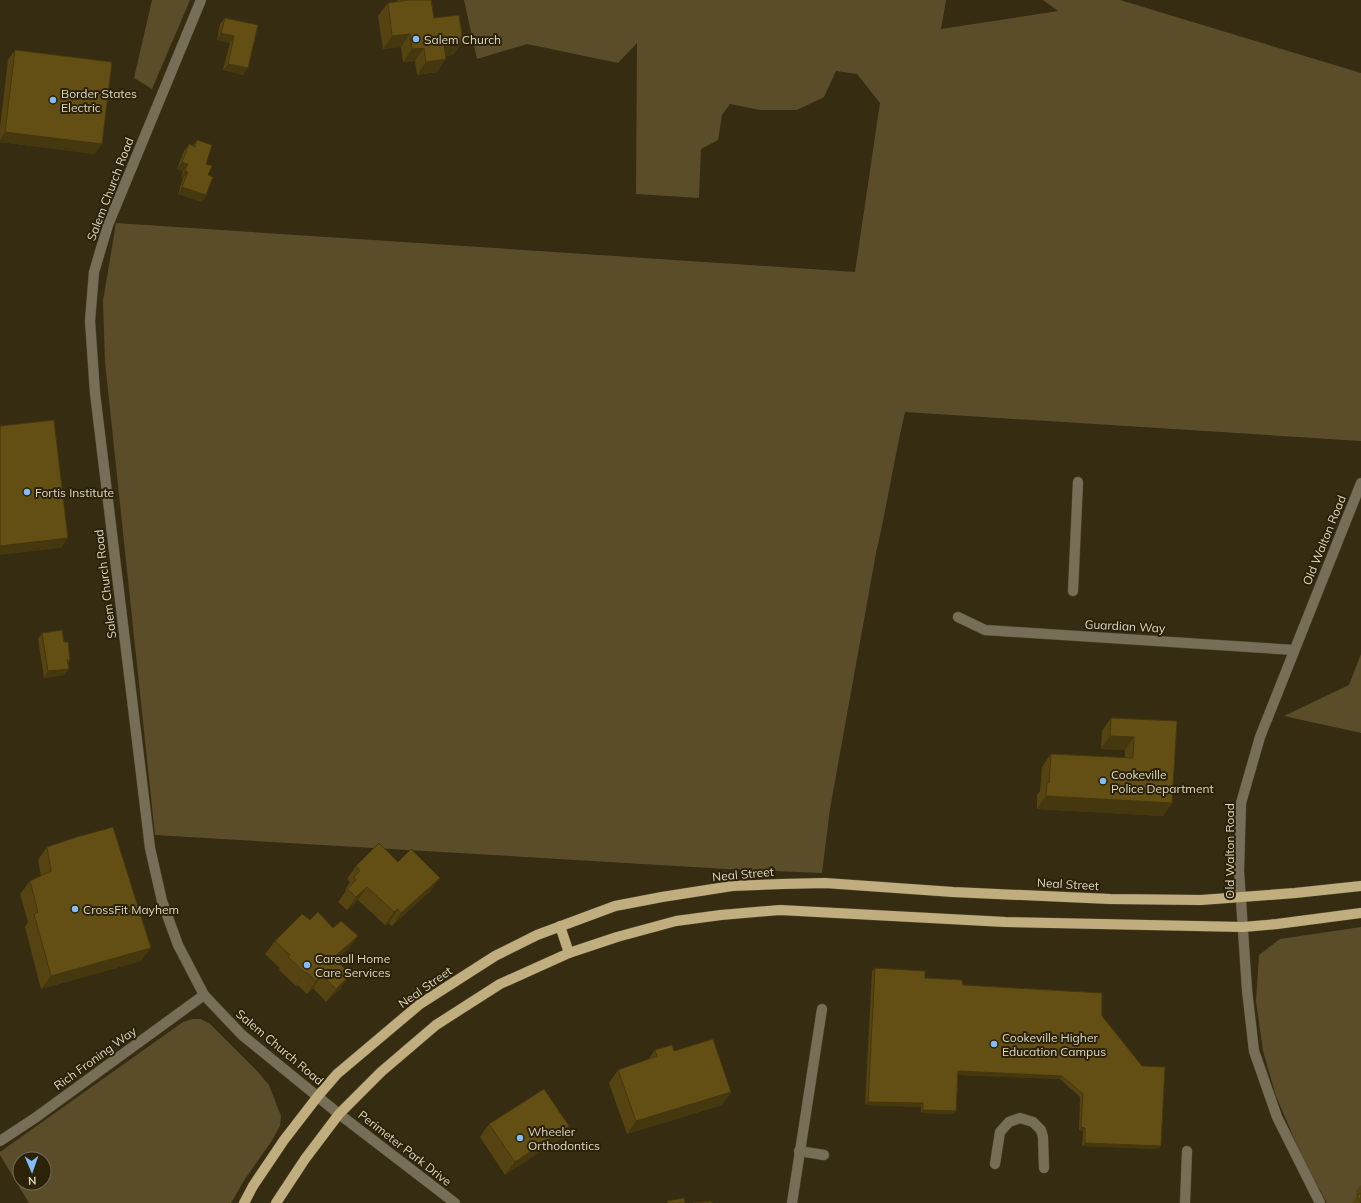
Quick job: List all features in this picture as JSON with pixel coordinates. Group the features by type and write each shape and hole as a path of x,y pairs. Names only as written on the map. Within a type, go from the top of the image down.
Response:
{"main road":[{"name":"Neal Street","path":"244,1203 253,1186 284,1140 337,1074 420,1004 495,956 560,926 614,906 732,886 825,883 954,892 1110,899 1201,900 1295,894 1361,886"},
{"path":"276,1203 305,1159 339,1114 381,1072 436,1025 500,984 569,953 617,937 676,921 721,915 780,910 1005,922 1243,927 1361,913"},
{"path":"560,926 569,953"}],"street":[{"name":"Salem Church Road","path":"202,0 108,225 94,272 90,321 96,401 150,848 162,900 178,945 204,995 242,1035 339,1114"},
{"path":"1073,591 1078,482"},
{"name":"Old Walton Road","path":"1320,1203 1277,1118 1254,1051 1247,990 1241,898 1241,803 1260,737 1361,483"},
{"name":"Guardian Way","path":"958,617 985,630 1294,650"},
{"name":"Rich Froning Way","path":"0,1141 40,1114 204,995"},
{"path":"795,1202 799,1152 822,1009"},
{"name":"Perimeter Park Drive","path":"339,1114 455,1203"},
{"path":"995,1164 1000,1132 1009,1122 1020,1118 1033,1122 1041,1130 1043,1137 1044,1168"},
{"path":"1185,1203 1187,1151"},
{"path":"799,1152 824,1155"}],"shaded area":[{"path":"152,0 190,0 152,89 134,78"},
{"path":"464,0 946,0 941,29 1058,11 1043,0 1120,0 1361,73 1361,441 905,412 876,553 830,809 822,873 727,869 155,835 105,362 103,301 116,223 855,272 880,103 857,74 836,71 824,97 797,110 760,110 730,104 722,115 718,140 701,149 699,198 636,194 637,43 618,63 527,44 477,59"},
{"path":"1361,654 1361,733 1284,716 1349,685"},
{"path":"1361,927 1361,1203 1327,1203 1303,1159 1276,1096 1263,1051 1256,1001 1259,955 1280,939"},
{"path":"192,1019 201,1019 210,1024 258,1072 269,1085 281,1116 280,1126 271,1142 245,1179 231,1203 29,1203 22,1191 52,1191 52,1151 12,1151 12,1175 0,1155 0,1152 183,1022"}],"building":[{"path":"408,0 431,0 434,18 459,15 463,42 444,44 446,59 426,62 424,48 412,49 410,34 392,36 388,3"},
{"path":"225,18 258,25 248,68 228,64 234,36 221,33"},
{"name":"Border States Electric","path":"15,50 112,62 102,144 5,132"},
{"path":"197,140 212,145 206,164 212,166 208,175 213,177 206,195 182,187 188,172 185,171 188,164 182,162 189,144 195,147"},
{"name":"Fortis Institute","path":"54,420 68,538 0,546 0,426"},
{"path":"62,630 64,642 68,642 70,660 67,660 69,669 48,671 42,633"},
{"name":"Cookeville Police Department","path":"1111,718 1177,721 1172,803 1046,796 1047,782 1049,783 1051,754 1133,758 1134,737 1110,736"},
{"name":"CrossFit Mayhem","path":"113,827 151,948 51,976 34,914 38,912 30,881 51,871 47,847"},
{"path":"379,843 398,862 411,849 440,878 401,913 398,909 394,912 367,887 356,897 347,889 356,880 354,877 360,871 356,866"},
{"name":"Careall Home Care Services","path":"318,912 333,928 341,921 358,936 334,957 350,975 336,989 322,975 316,981 306,972 305,973 288,957 290,955 275,941 302,914 310,920"},
{"name":"Cookeville Higher Education Campus","path":"875,968 925,971 925,978 962,980 963,985 1102,993 1102,1016 1142,1066 1165,1067 1161,1146 1085,1143 1085,1128 1081,1127 1083,1094 1062,1076 958,1071 956,1111 923,1110 923,1103 868,1102"},
{"path":"713,1039 731,1092 636,1121 618,1070 657,1056 655,1050 672,1045 674,1051"},
{"name":"Wheeler Orthodontics","path":"544,1089 569,1126 515,1162 489,1124"},
{"path":"1361,1193 1361,1203 1357,1195"},
{"path":"684,1198 685,1203 668,1203 667,1201"},
{"path":"712,1201 712,1203 693,1203"}],"place":[{"name":"Salem Church","path":"416,39"},
{"name":"Border States Electric","path":"53,100"},
{"name":"Fortis Institute","path":"27,492"},
{"name":"Cookeville Police Department","path":"1103,781"},
{"name":"CrossFit Mayhem","path":"75,909"},
{"name":"Careall Home Care Services","path":"307,965"},
{"name":"Cookeville Higher Education Campus","path":"994,1044"},
{"name":"Wheeler Orthodontics","path":"520,1138"}]}
